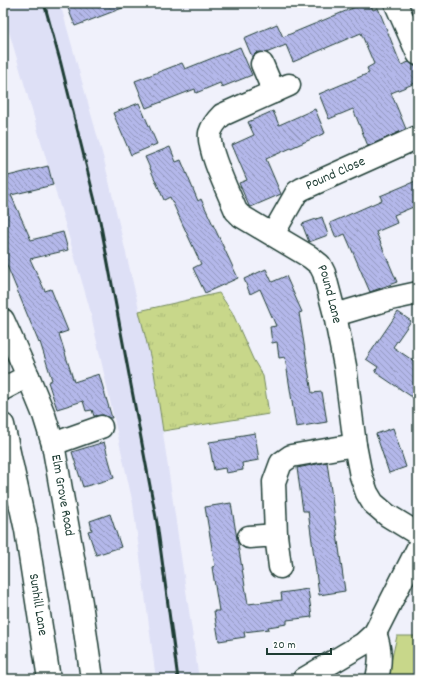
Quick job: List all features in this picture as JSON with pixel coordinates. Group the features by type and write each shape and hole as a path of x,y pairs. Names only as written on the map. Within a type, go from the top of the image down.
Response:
{"street":[{"path":"396,4 418,54"},
{"name":"Pound Lane","path":"262,64 282,88 222,115 213,126 210,139 223,180 236,211 241,216 273,234 320,265 324,273 335,315 345,366 355,445 361,476 367,493 373,503 387,515 418,534"},
{"name":"Pound Close","path":"273,234 297,192 418,137"},
{"path":"335,315 386,300 418,293"},
{"name":"Elm Grove Road","path":"3,320 44,415 53,444 81,603 92,679"},
{"path":"3,389 28,376"},
{"name":"Sunhill Lane","path":"3,425 26,530 49,679"},
{"path":"53,444 101,427"},
{"path":"280,568 276,535 274,482 281,463 290,456 355,445"},
{"path":"249,537 276,535"},
{"path":"304,679 363,644 375,633 418,548"},
{"path":"375,633 381,653 380,668 377,679"}],"shaded area":[{"path":"3,3 60,3 104,160 154,372 199,679 156,679 133,504 89,306 3,11"}],"green space":[{"path":"219,293 232,312 253,359 263,376 269,414 163,431 154,372 139,311"},
{"path":"397,636 418,636 418,679 387,679"}],"building":[{"path":"66,3 132,3 133,4 75,26"},
{"path":"365,3 370,3 373,10 378,8 401,65 409,62 415,66 418,72 418,82 391,93 406,129 368,146 353,109 329,119 319,94 369,73 367,68 374,64 361,33 293,62 286,45 266,53 257,52 252,57 244,38 277,24 283,37"},
{"path":"240,47 252,75 222,87 220,83 196,93 195,89 146,108 135,81 182,63 185,69"},
{"path":"139,103 157,144 131,155 113,113"},
{"path":"315,109 325,133 266,159 281,194 251,207 249,206 239,183 247,180 232,145 254,135 248,122 273,111 279,125"},
{"path":"170,147 176,162 181,160 198,201 201,199 238,278 205,293 193,268 201,264 170,197 164,200 145,157"},
{"path":"48,166 53,185 11,195 31,240 63,232 68,250 30,259 45,291 51,289 68,331 59,334 74,382 99,374 112,418 103,415 94,416 92,410 86,411 83,401 57,409 48,382 52,380 40,342 39,343 3,256 3,176"},
{"path":"418,180 418,205 394,215 397,223 376,232 397,282 370,292 345,234 336,238 330,223 382,200 380,196"},
{"path":"322,217 328,235 309,242 302,224"},
{"path":"266,269 272,282 286,276 302,312 299,313 312,393 322,392 327,422 296,427 285,357 279,358 277,342 272,343 270,327 276,326 260,289 250,294 244,279"},
{"path":"398,312 411,321 393,347 418,364 418,401 375,372 378,367 366,359"},
{"path":"393,428 406,467 389,473 376,434"},
{"path":"255,433 259,460 242,463 243,470 226,473 225,468 214,470 209,442 237,438 237,436"},
{"path":"104,442 114,478 83,487 72,452"},
{"path":"327,462 345,591 319,595 308,511 303,511 297,468"},
{"path":"231,503 248,604 282,600 281,593 308,589 312,617 287,620 287,624 268,627 269,629 244,632 245,637 219,641 214,611 219,611 212,567 215,566 205,507"},
{"path":"110,514 121,547 96,555 88,531 92,530 90,521"}],"railway":[{"path":"44,3 61,64 100,221 157,523 178,679"}]}
